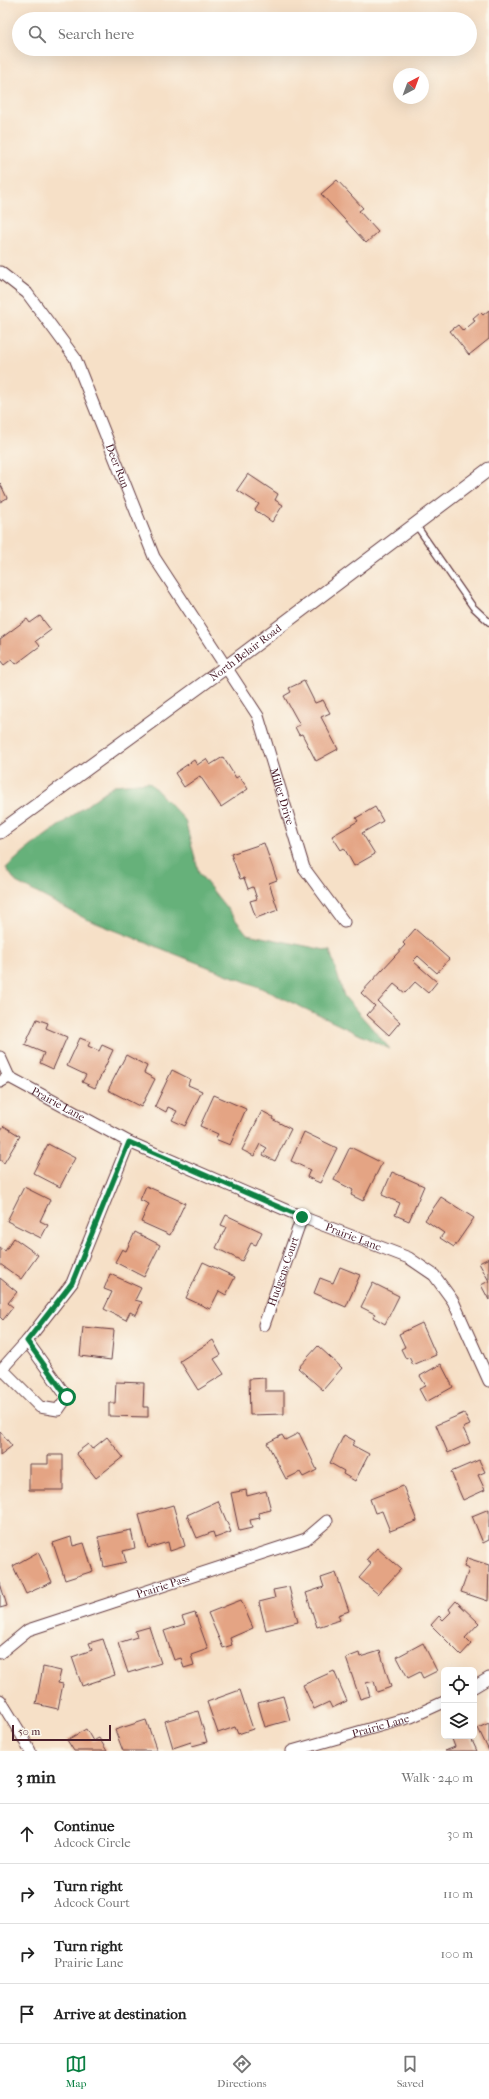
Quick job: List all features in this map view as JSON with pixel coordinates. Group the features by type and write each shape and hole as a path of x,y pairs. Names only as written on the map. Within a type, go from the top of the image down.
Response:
{"street":[{"name":"Deer Run","path":"0,272 27,293 75,358 154,557 226,667"},
{"name":"North Belair Road","path":"0,832 226,667 489,469"},
{"name":"Miller Drive","path":"226,667 258,716 304,868 344,922"},
{"name":"Prairie Lane","path":"0,1057 4,1080 129,1142 302,1217 409,1258 434,1275 453,1301 489,1381"},
{"path":"27,1341 67,1397 58,1410 40,1407 1,1370 27,1341 72,1283 129,1142"},
{"name":"Hudgens Court","path":"264,1325 302,1217"},
{"name":"Prairie Pass","path":"0,1653 28,1630 306,1539 327,1521"},
{"path":"477,1686 489,1678"},
{"path":"0,1700 22,1734 30,1751"},
{"name":"Prairie Lane","path":"292,1751 411,1717 442,1703"}],"lane":[{"path":"416,525 473,607 489,622"}],"green space":[{"path":"149,782 185,820 199,873 247,934 330,951 344,996 390,1049 259,987 86,919 16,882 6,868 26,850 114,785"}],"building":[{"path":"337,180 363,208 359,211 378,232 366,243 321,194"},
{"path":"489,310 489,339 469,355 450,331 458,325 463,331 475,321 473,318 480,312 483,315"},
{"path":"248,474 278,494 275,500 283,505 272,522 255,510 259,504 237,490"},
{"path":"0,483 7,498 0,502"},
{"path":"40,616 51,630 36,641 40,646 16,664 12,659 4,665 0,660 0,639 27,619 30,623"},
{"path":"304,681 315,703 323,700 330,713 321,717 338,749 316,761 302,734 299,735 295,727 300,725 284,696 291,692 289,688"},
{"path":"223,757 236,778 239,776 248,789 221,807 200,776 184,787 175,773 194,760 197,765 206,759 210,765"},
{"path":"375,807 383,821 362,833 375,854 354,866 344,848 341,850 332,836 358,821 356,818"},
{"path":"264,843 277,880 269,883 278,910 256,918 250,901 257,899 253,887 248,889 244,878 240,879 231,854"},
{"path":"415,929 449,959 437,973 418,956 413,961 437,982 428,993 415,982 405,993 394,984 378,1002 400,1022 389,1035 367,1015 375,1006 361,993 405,945 403,943"},
{"path":"37,1019 48,1023 46,1028 67,1037 53,1069 40,1063 44,1053 25,1045"},
{"path":"80,1038 90,1042 88,1046 99,1051 102,1045 113,1050 95,1088 82,1082 86,1075 67,1066"},
{"path":"126,1055 147,1066 144,1073 155,1079 141,1107 108,1090"},
{"path":"172,1070 190,1079 188,1085 202,1091 185,1126 172,1120 177,1111 168,1107 166,1112 155,1106"},
{"path":"214,1095 246,1109 230,1145 215,1139 218,1134 200,1126"},
{"path":"262,1111 273,1117 272,1119 291,1129 275,1161 263,1155 267,1148 260,1144 254,1156 242,1150"},
{"path":"4,1126 20,1136 4,1163 0,1160 0,1131"},
{"path":"304,1132 337,1148 320,1183 307,1177 310,1170 291,1161"},
{"path":"48,1144 75,1158 60,1187 33,1173"},
{"path":"350,1147 382,1163 363,1201 351,1195 353,1190 334,1180"},
{"path":"392,1172 424,1186 409,1221 395,1215 400,1203 382,1195"},
{"path":"146,1186 185,1203 170,1235 141,1222 149,1204 140,1200"},
{"path":"24,1187 50,1200 40,1221 48,1225 41,1238 7,1221"},
{"path":"441,1197 474,1218 454,1247 440,1238 444,1233 425,1220"},
{"path":"226,1215 262,1232 256,1245 251,1243 242,1261 216,1248 226,1227 221,1225"},
{"path":"135,1232 160,1245 144,1277 115,1262 122,1249 126,1251"},
{"path":"14,1238 38,1255 21,1279 0,1264 0,1248 5,1251"},
{"path":"489,1258 489,1281 479,1263"},
{"path":"203,1262 235,1277 226,1295 219,1291 210,1309 186,1298"},
{"path":"340,1267 360,1275 346,1307 314,1293 320,1278 333,1283"},
{"path":"110,1274 141,1288 135,1300 142,1302 136,1315 130,1312 126,1320 104,1309 112,1292 104,1289"},
{"path":"0,1278 17,1292 8,1303 13,1307 3,1320 0,1317"},
{"path":"489,1281 489,1300 481,1285"},
{"path":"373,1283 399,1296 385,1324 373,1317 375,1314 361,1307"},
{"path":"422,1323 436,1355 413,1365 409,1357 406,1359 401,1349 405,1347 399,1334"},
{"path":"83,1327 114,1330 111,1360 80,1356"},
{"path":"213,1340 221,1355 214,1359 224,1374 198,1390 180,1361"},
{"path":"318,1346 342,1368 323,1390 298,1368"},
{"path":"441,1364 453,1387 426,1402 419,1389 426,1386 420,1376"},
{"path":"265,1378 265,1391 284,1391 284,1414 250,1415 249,1379"},
{"path":"116,1382 144,1383 143,1407 148,1407 148,1417 109,1416 109,1403 115,1403"},
{"path":"464,1413 470,1425 463,1428 470,1443 448,1453 436,1425"},
{"path":"0,1431 12,1446 0,1455"},
{"path":"299,1433 317,1470 303,1477 300,1472 286,1479 267,1443 282,1435 285,1440"},
{"path":"344,1435 355,1441 352,1445 369,1454 355,1481 343,1474 344,1471 330,1463"},
{"path":"107,1437 123,1457 96,1478 76,1453 88,1444 92,1449"},
{"path":"48,1455 63,1455 63,1490 29,1490 29,1464 48,1464"},
{"path":"479,1460 485,1472 478,1475 485,1490 463,1500 451,1472"},
{"path":"403,1486 417,1521 390,1531 382,1511 375,1513 370,1499"},
{"path":"246,1490 247,1496 266,1491 271,1510 258,1513 260,1518 250,1520 252,1528 239,1531 231,1493"},
{"path":"218,1501 231,1532 215,1538 213,1532 197,1538 187,1515"},
{"path":"173,1505 185,1546 170,1551 168,1542 148,1548 139,1515"},
{"path":"489,1509 489,1540 483,1543 472,1516"},
{"path":"131,1530 135,1548 123,1551 126,1562 104,1567 98,1537"},
{"path":"71,1537 73,1546 84,1543 93,1571 65,1580 53,1543"},
{"path":"377,1548 401,1569 378,1594 359,1578 371,1564 366,1560"},
{"path":"38,1552 52,1582 26,1594 13,1566"},
{"path":"467,1558 489,1565 488,1601 461,1592 469,1569 464,1567"},
{"path":"336,1573 349,1611 338,1615 340,1620 317,1627 306,1593 324,1587 321,1578"},
{"path":"0,1583 7,1606 0,1608"},
{"path":"289,1587 298,1622 266,1630 259,1602 275,1598 273,1590"},
{"path":"241,1600 253,1628 230,1638 232,1645 223,1648 208,1613"},
{"path":"456,1601 479,1623 465,1638 471,1644 461,1655 431,1625 439,1616 443,1620 451,1612 449,1609"},
{"path":"195,1613 208,1649 191,1655 194,1665 184,1668 181,1658 174,1660 164,1631 185,1624 182,1617"},
{"path":"149,1627 161,1663 128,1673 118,1643 137,1637 135,1631"},
{"path":"103,1639 115,1675 82,1686 72,1657 92,1650 89,1643"},
{"path":"423,1643 437,1671 423,1678 420,1672 408,1678 397,1657"},
{"path":"380,1651 391,1687 377,1692 374,1681 366,1683 370,1696 360,1699 346,1658 359,1653 360,1657"},
{"path":"43,1667 61,1671 58,1683 63,1684 58,1709 36,1704"},
{"path":"334,1671 347,1701 332,1708 329,1702 314,1709 303,1685"},
{"path":"240,1690 253,1729 238,1734 235,1727 218,1733 207,1702"},
{"path":"283,1696 290,1720 265,1727 258,1703"},
{"path":"198,1711 207,1742 192,1746 191,1742 173,1748 165,1721"},
{"path":"146,1720 157,1751 123,1751 115,1730"},
{"path":"489,1723 489,1751 478,1728"},
{"path":"86,1729 93,1741 99,1738 107,1751 74,1751 67,1740"},
{"path":"452,1739 471,1739 477,1751 445,1751 455,1747"}],"route":[{"path":"67,1397 27,1341 72,1283 129,1142 302,1217"}]}
